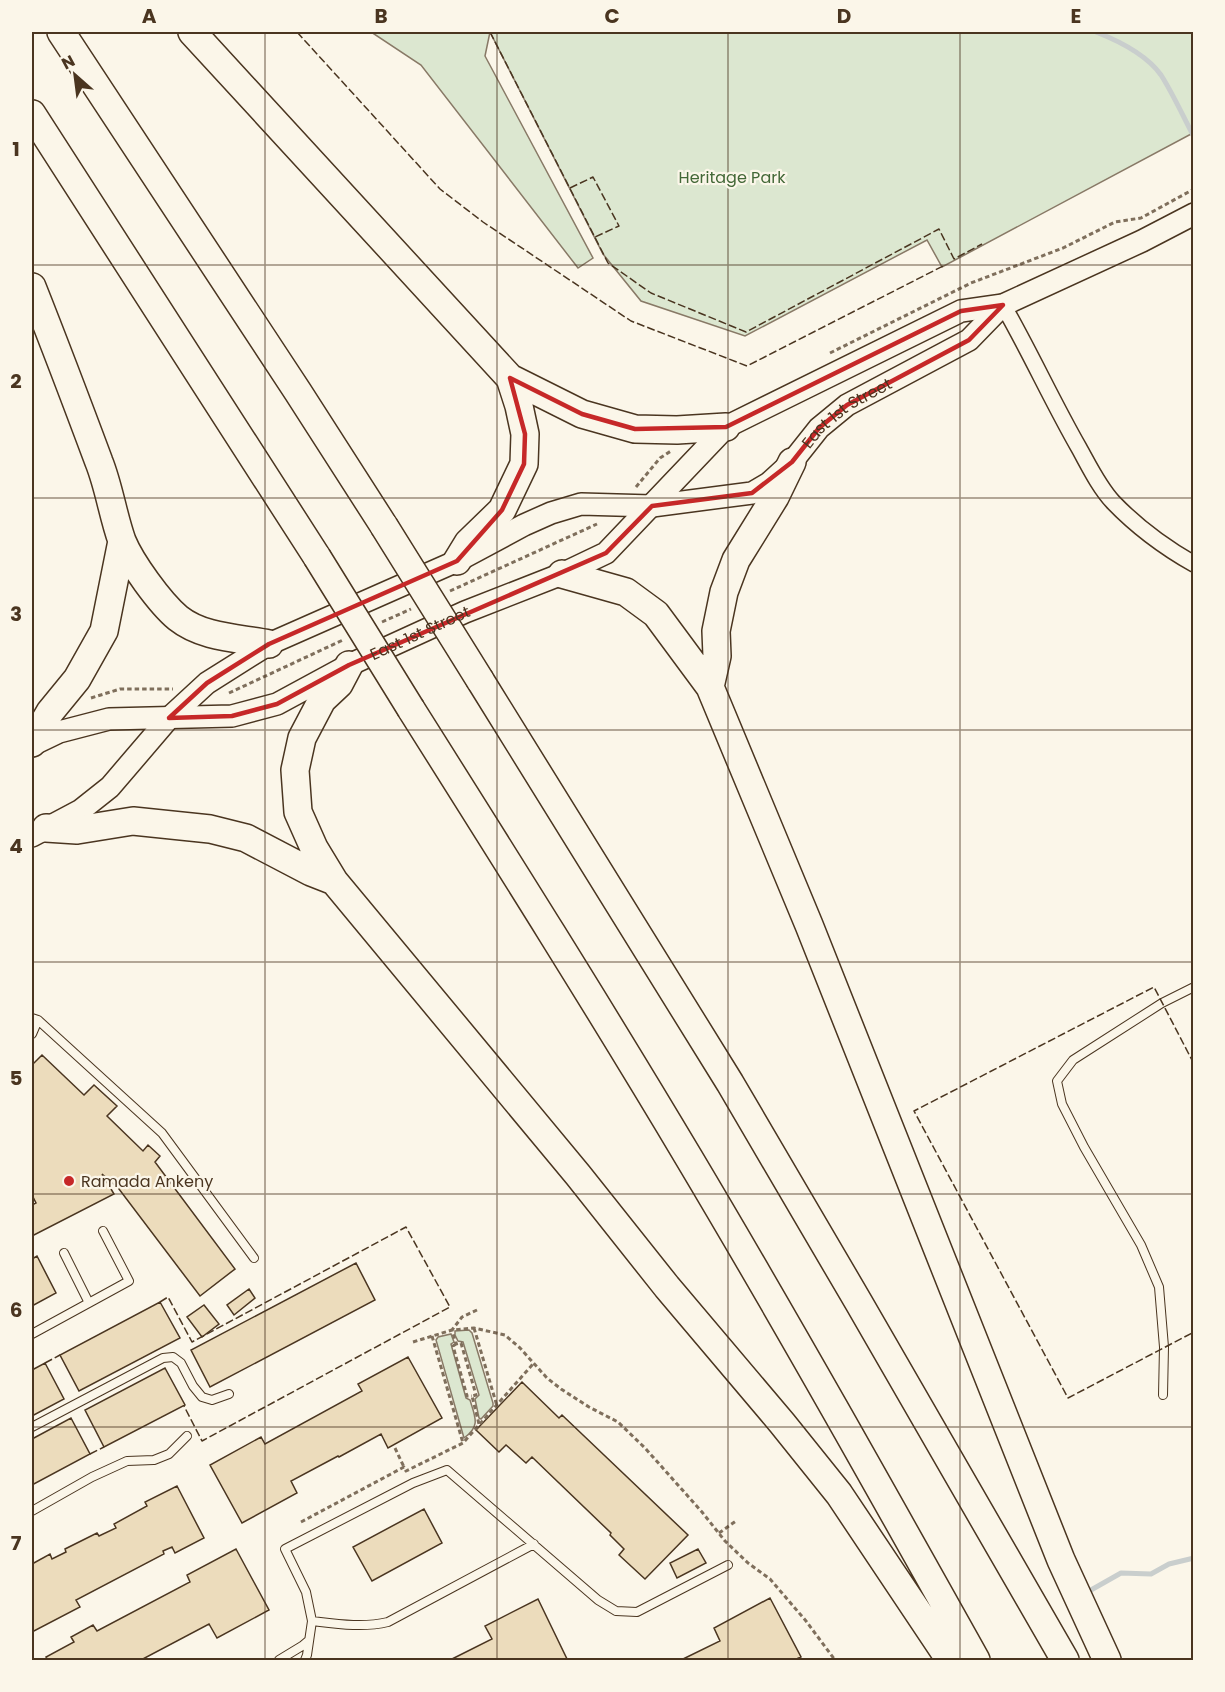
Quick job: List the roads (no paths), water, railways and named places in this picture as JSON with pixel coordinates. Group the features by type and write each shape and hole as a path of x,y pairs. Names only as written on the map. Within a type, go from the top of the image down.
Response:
{"highway":[{"path":"61,32 255,325 384,526 730,1083 1065,1660"},
{"path":"192,32 510,378 582,414 635,429 677,430 726,427"},
{"path":"32,114 316,557 553,935 689,1159 815,1374 976,1660"},
{"path":"32,287 106,479 122,541 147,583 178,617 195,629 269,644"},
{"path":"456,561 468,543 502,510 524,464 525,434 510,378"},
{"path":"710,687 717,656 716,631 724,592 736,560 775,497 792,462"},
{"path":"32,744 50,712 77,679 104,631 122,541"},
{"path":"562,574 626,592 656,614 710,687 809,925 1061,1560 1107,1660"},
{"path":"349,665 339,684 322,700 302,738 296,770 298,812 314,848 334,881 839,1494 950,1660"},
{"path":"39,832 77,830 133,821 210,829 246,838 311,872 334,881"}],"main road":[{"name":"East 1st Street","path":"32,744 59,732 109,719 232,716 277,704 349,665 465,612 562,574 606,553 726,427 962,311 1003,305 1142,241 1194,214"},
{"name":"East 1st Street","path":"39,832 81,810 110,787 169,718 207,683 269,644 456,561 551,513 581,504 652,506 752,493 769,483 792,462 819,428 847,405 969,340 1003,305"}],"street":[{"path":"1003,305 1090,468 1112,501 1150,536 1194,564"}],"lane":[{"path":"1162,1395 1164,1347 1159,1287 1141,1245 1084,1147 1062,1104 1057,1081 1073,1060 1162,1003 1194,987"},
{"path":"32,1035 35,1019"},
{"path":"35,1019 162,1133 254,1258"},
{"path":"32,1334 129,1281 103,1232"},
{"path":"64,1252 89,1303"},
{"path":"32,1427 163,1358 173,1357 181,1363 193,1386 202,1397 212,1400 229,1394"},
{"path":"32,1511 92,1477 127,1461 154,1460 169,1454 187,1437"},
{"path":"305,1660 312,1622 306,1592 285,1549 413,1483 447,1470 598,1600 616,1611 638,1612 728,1565"},
{"path":"312,1622 359,1626 388,1622 534,1544"},
{"path":"279,1660 308,1641"}],"waterway":[{"path":"1096,32 1132,49 1155,67 1194,137"},
{"path":"1091,1590 1121,1573 1151,1574 1169,1564 1194,1558"}],"place":[{"name":"Ramada Ankeny","path":"69,1181"}],"park label":[{"name":"Heritage Park","path":"732,177"}]}
